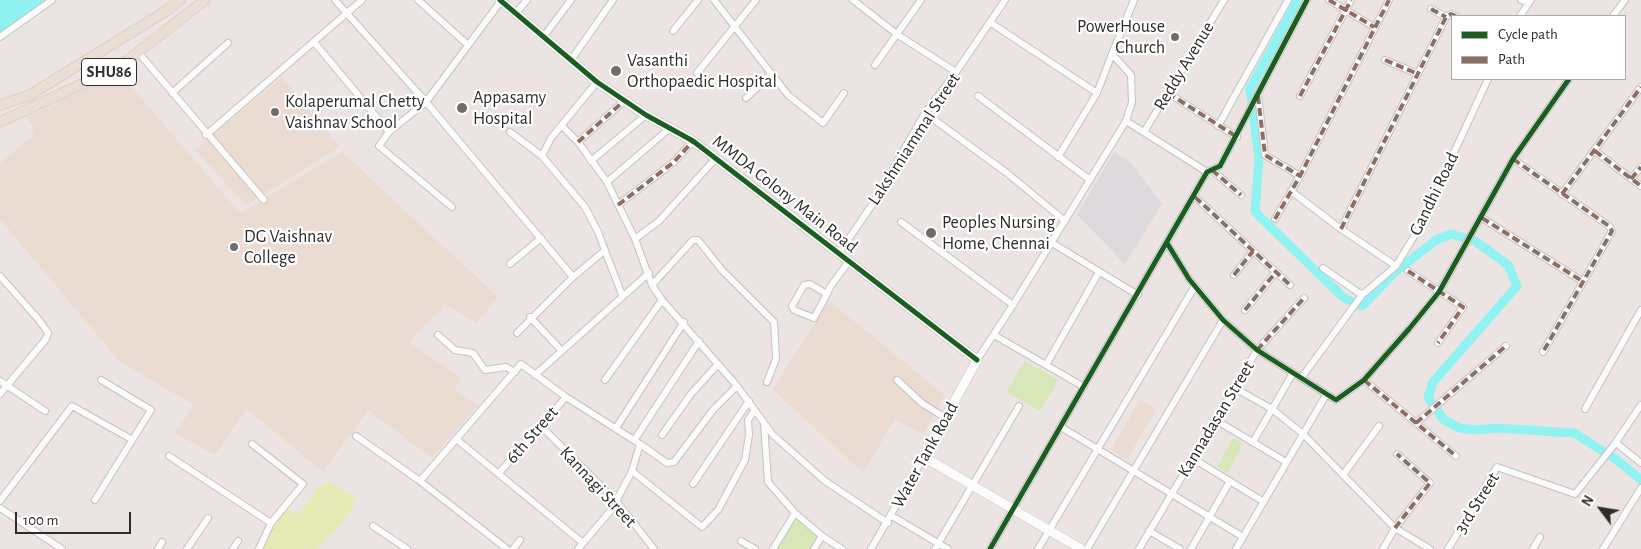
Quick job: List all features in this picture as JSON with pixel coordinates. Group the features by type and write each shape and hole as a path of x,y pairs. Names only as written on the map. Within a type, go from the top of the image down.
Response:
{"main road":[{"name":"SHU86","path":"0,105 30,95 166,12 180,0"},
{"name":"SHU86","path":"0,122 119,66 205,0"}],"street":[{"path":"0,38 52,0"},
{"path":"335,0 426,102 573,277"},
{"path":"206,135 362,0"},
{"path":"418,0 468,45"},
{"path":"452,207 379,146 389,132 426,102 500,0"},
{"name":"MMDA Colony Main Road","path":"500,0 597,82 646,115 693,141 977,360"},
{"path":"516,13 527,0"},
{"path":"544,36 571,0"},
{"path":"571,60 613,0"},
{"path":"673,31 698,0"},
{"path":"714,0 788,95 823,123 844,93"},
{"path":"697,73 756,0"},
{"path":"853,0 898,35 956,72"},
{"path":"874,65 898,35 921,0"},
{"name":"Lakshmiammal Street","path":"840,253 874,202 926,113 991,23 1005,0"},
{"name":"Reddy Avenue","path":"1144,132 1224,0"},
{"path":"1218,126 1288,0"},
{"path":"990,549 1167,242 1210,171 1220,166 1237,137 1244,120 1307,0"},
{"path":"1329,0 1374,28"},
{"path":"1300,96 1351,0"},
{"path":"1275,220 1300,176 1389,0"},
{"path":"1521,0 1530,2 1521,15"},
{"path":"1614,15 1625,0"},
{"path":"1058,156 1097,93 1131,1"},
{"path":"1431,9 1446,17"},
{"path":"1341,230 1446,17 1451,14 1454,15"},
{"path":"991,23 1097,93"},
{"path":"314,42 389,132"},
{"path":"172,93 228,43"},
{"path":"138,52 206,135 264,200"},
{"path":"977,360 1118,138 1126,121 1132,102 1132,75 1112,54"},
{"path":"1385,60 1418,74"},
{"path":"746,98 771,74"},
{"name":"Gandhi Road","path":"1302,377 1362,295 1396,266 1418,230 1488,80"},
{"path":"1167,242 1196,286 1223,320 1257,350 1336,400 1364,380 1439,292 1461,250 1482,218 1513,159 1569,80"},
{"path":"542,156 551,138 597,82"},
{"path":"1562,194 1641,87"},
{"path":"1168,93 1237,137"},
{"path":"1258,95 1265,155 1300,176"},
{"path":"978,96 1090,180"},
{"path":"578,142 624,101"},
{"path":"926,113 1008,173 1064,222"},
{"path":"591,161 646,115"},
{"path":"1126,121 1210,171 1241,195"},
{"path":"562,126 578,142 607,182 635,239 652,285 662,300 684,322 780,441 825,481 937,546 948,549"},
{"path":"607,182 670,128"},
{"path":"510,132 542,156 585,207 598,232 622,295"},
{"path":"618,205 674,162 693,141"},
{"path":"1595,151 1641,186"},
{"path":"635,239 659,221 716,158"},
{"path":"1513,159 1612,231 1542,352"},
{"path":"1631,179 1641,167"},
{"path":"1291,191 1341,230 1396,266"},
{"path":"1195,197 1290,285"},
{"path":"1482,218 1582,282"},
{"path":"901,222 1013,305"},
{"path":"510,264 540,238"},
{"path":"652,285 694,240 698,240 722,270 774,322 776,359 767,382"},
{"path":"1052,243 1138,295"},
{"path":"518,332 573,277 604,251"},
{"path":"1234,275 1253,251"},
{"path":"827,294 810,284 801,288 792,306 794,310 814,318 849,261"},
{"path":"1323,268 1362,295"},
{"path":"1408,271 1463,307 1438,343"},
{"path":"1046,366 1099,272"},
{"path":"1245,310 1276,272"},
{"path":"535,375 622,295 649,273"},
{"path":"0,276 48,333 46,339 0,394"},
{"path":"1038,549 1196,286"},
{"name":"Kannadasan Street","path":"1139,549 1214,419 1257,350 1304,298"},
{"path":"605,380 662,300"},
{"path":"1585,409 1641,310"},
{"path":"530,318 562,350"},
{"path":"1087,549 1223,320"},
{"path":"616,428 684,322"},
{"path":"438,335 455,350 473,353 485,370 506,366 515,372"},
{"path":"994,335 1084,388"},
{"path":"578,549 616,502 632,471 637,441 698,341"},
{"path":"1416,424 1506,346"},
{"name":"Water Tank Road","path":"871,549 890,519 977,360"},
{"path":"420,481 521,364 566,397 637,441 667,463 674,462 714,410 737,386"},
{"path":"662,435 691,394 718,364"},
{"path":"1252,442 1293,372"},
{"path":"94,500 150,409 101,380"},
{"path":"897,380 923,404 946,418"},
{"path":"1364,380 1456,456"},
{"path":"0,381 45,411"},
{"path":"1234,387 1272,409 1302,434 1395,528 1430,549"},
{"path":"1236,549 1326,394"},
{"name":"6th Street","path":"499,473 566,397"},
{"path":"693,484 749,401"},
{"name":"3rd Street","path":"1448,549 1497,466 1575,494 1615,444 1641,405"},
{"path":"0,500 72,406 131,439"},
{"path":"937,546 1019,406"},
{"path":"632,471 702,527 718,510 744,460 749,435 748,420 754,411"},
{"path":"1214,419 1286,462"},
{"path":"764,422 768,482 795,514 822,536 842,549"},
{"name":"Kannagi Street","path":"541,426 616,502 654,549"},
{"path":"1343,475 1379,426"},
{"path":"1061,427 1243,537"},
{"path":"356,436 420,481 507,549"},
{"path":"456,440 584,543"},
{"path":"252,444 303,484 271,523 259,549"},
{"path":"1615,444 1641,463"},
{"path":"1383,549 1395,528 1430,482 1397,454"},
{"path":"169,456 271,523"},
{"path":"924,457 1081,549"},
{"path":"1192,458 1264,502"},
{"path":"1190,549 1230,481"},
{"path":"1603,549 1638,490"},
{"path":"0,508 62,549"},
{"path":"773,549 795,514"},
{"path":"187,549 208,518"},
{"path":"374,526 406,549"},
{"path":"1149,531 1180,549"},
{"path":"814,549 822,536"},
{"path":"1533,549 1540,537"},
{"path":"513,549 520,540"},
{"path":"233,549 238,541"},
{"path":"741,541 755,549"},
{"path":"158,549 162,542"}],"shaded area":[{"name":"DG Vaishnav College","path":"120,73 240,213 342,152 498,297 476,323 445,304 409,342 461,378 454,389 478,405 432,458 368,410 323,472 247,409 215,455 175,433 194,405 119,361 0,219 0,163 35,134 27,117"},
{"name":"Kolaperumal Chetty Vaishnav School","path":"282,77 340,147 246,205 195,150"},
{"path":"1114,152 1129,161 1162,204 1125,264 1077,215"},
{"path":"829,301 945,395 923,434 895,419 863,473 773,389"},
{"path":"1140,400 1156,410 1127,459 1111,450"}],"green space":[{"path":"1025,361 1058,380 1040,411 1007,392"},
{"path":"1233,438 1243,444 1227,473 1217,467"},
{"path":"329,481 354,497 355,504 346,519 317,549 262,549 273,525 288,509 298,515 320,486"},
{"path":"795,517 820,537 813,549 774,549"}],"water":[{"path":"0,0 48,0 0,33"}],"waterway":[{"path":"1298,0 1250,89 1259,157 1255,212 1344,298 1362,306 1395,272 1436,240 1451,234 1475,241 1508,265 1517,286 1433,382 1428,397 1443,419 1459,428 1477,430 1495,428 1574,433 1617,460 1641,480"}],"marked path":[{"path":"1329,0 1374,27"},
{"path":"1300,96 1351,0"},
{"path":"1275,219 1300,176 1389,0"},
{"path":"1431,9 1446,17"},
{"path":"1341,229 1446,17 1451,14 1454,15"},
{"path":"1385,60 1418,74"},
{"path":"1562,194 1641,87"},
{"path":"1168,93 1237,137"},
{"path":"1258,96 1265,155 1300,176"},
{"path":"578,142 624,101"},
{"path":"618,205 674,162 693,141"},
{"path":"1595,151 1641,186"},
{"path":"1513,159 1609,226 1612,231 1543,352"},
{"path":"1631,179 1641,167"},
{"path":"1212,170 1241,195"},
{"path":"1195,197 1290,285"},
{"path":"1482,218 1582,281"},
{"path":"1234,275 1253,251"},
{"path":"1408,271 1463,307 1438,343"},
{"path":"1245,310 1276,272"},
{"path":"1257,350 1304,298"},
{"path":"1416,423 1506,346"},
{"path":"1364,380 1456,456"},
{"path":"1395,528 1430,483 1397,454"}],"cycle path":[{"path":"500,0 597,82 646,115 693,141 977,360"},
{"path":"990,549 1207,172 1220,166 1307,0"},
{"path":"1167,243 1189,279 1223,320 1257,350 1336,400 1364,380 1439,292 1513,159 1568,80"}],"place":[{"name":"PowerHouse Church","path":"1175,37"},
{"name":"Vasanthi Orthopaedic Hospital","path":"616,71"},
{"name":"Appasamy Hospital","path":"462,108"},
{"name":"Kolaperumal Chetty Vaishnav School","path":"275,112"},
{"name":"Peoples Nursing Home, Chennai","path":"931,233"},
{"name":"DG Vaishnav College","path":"234,247"}]}
